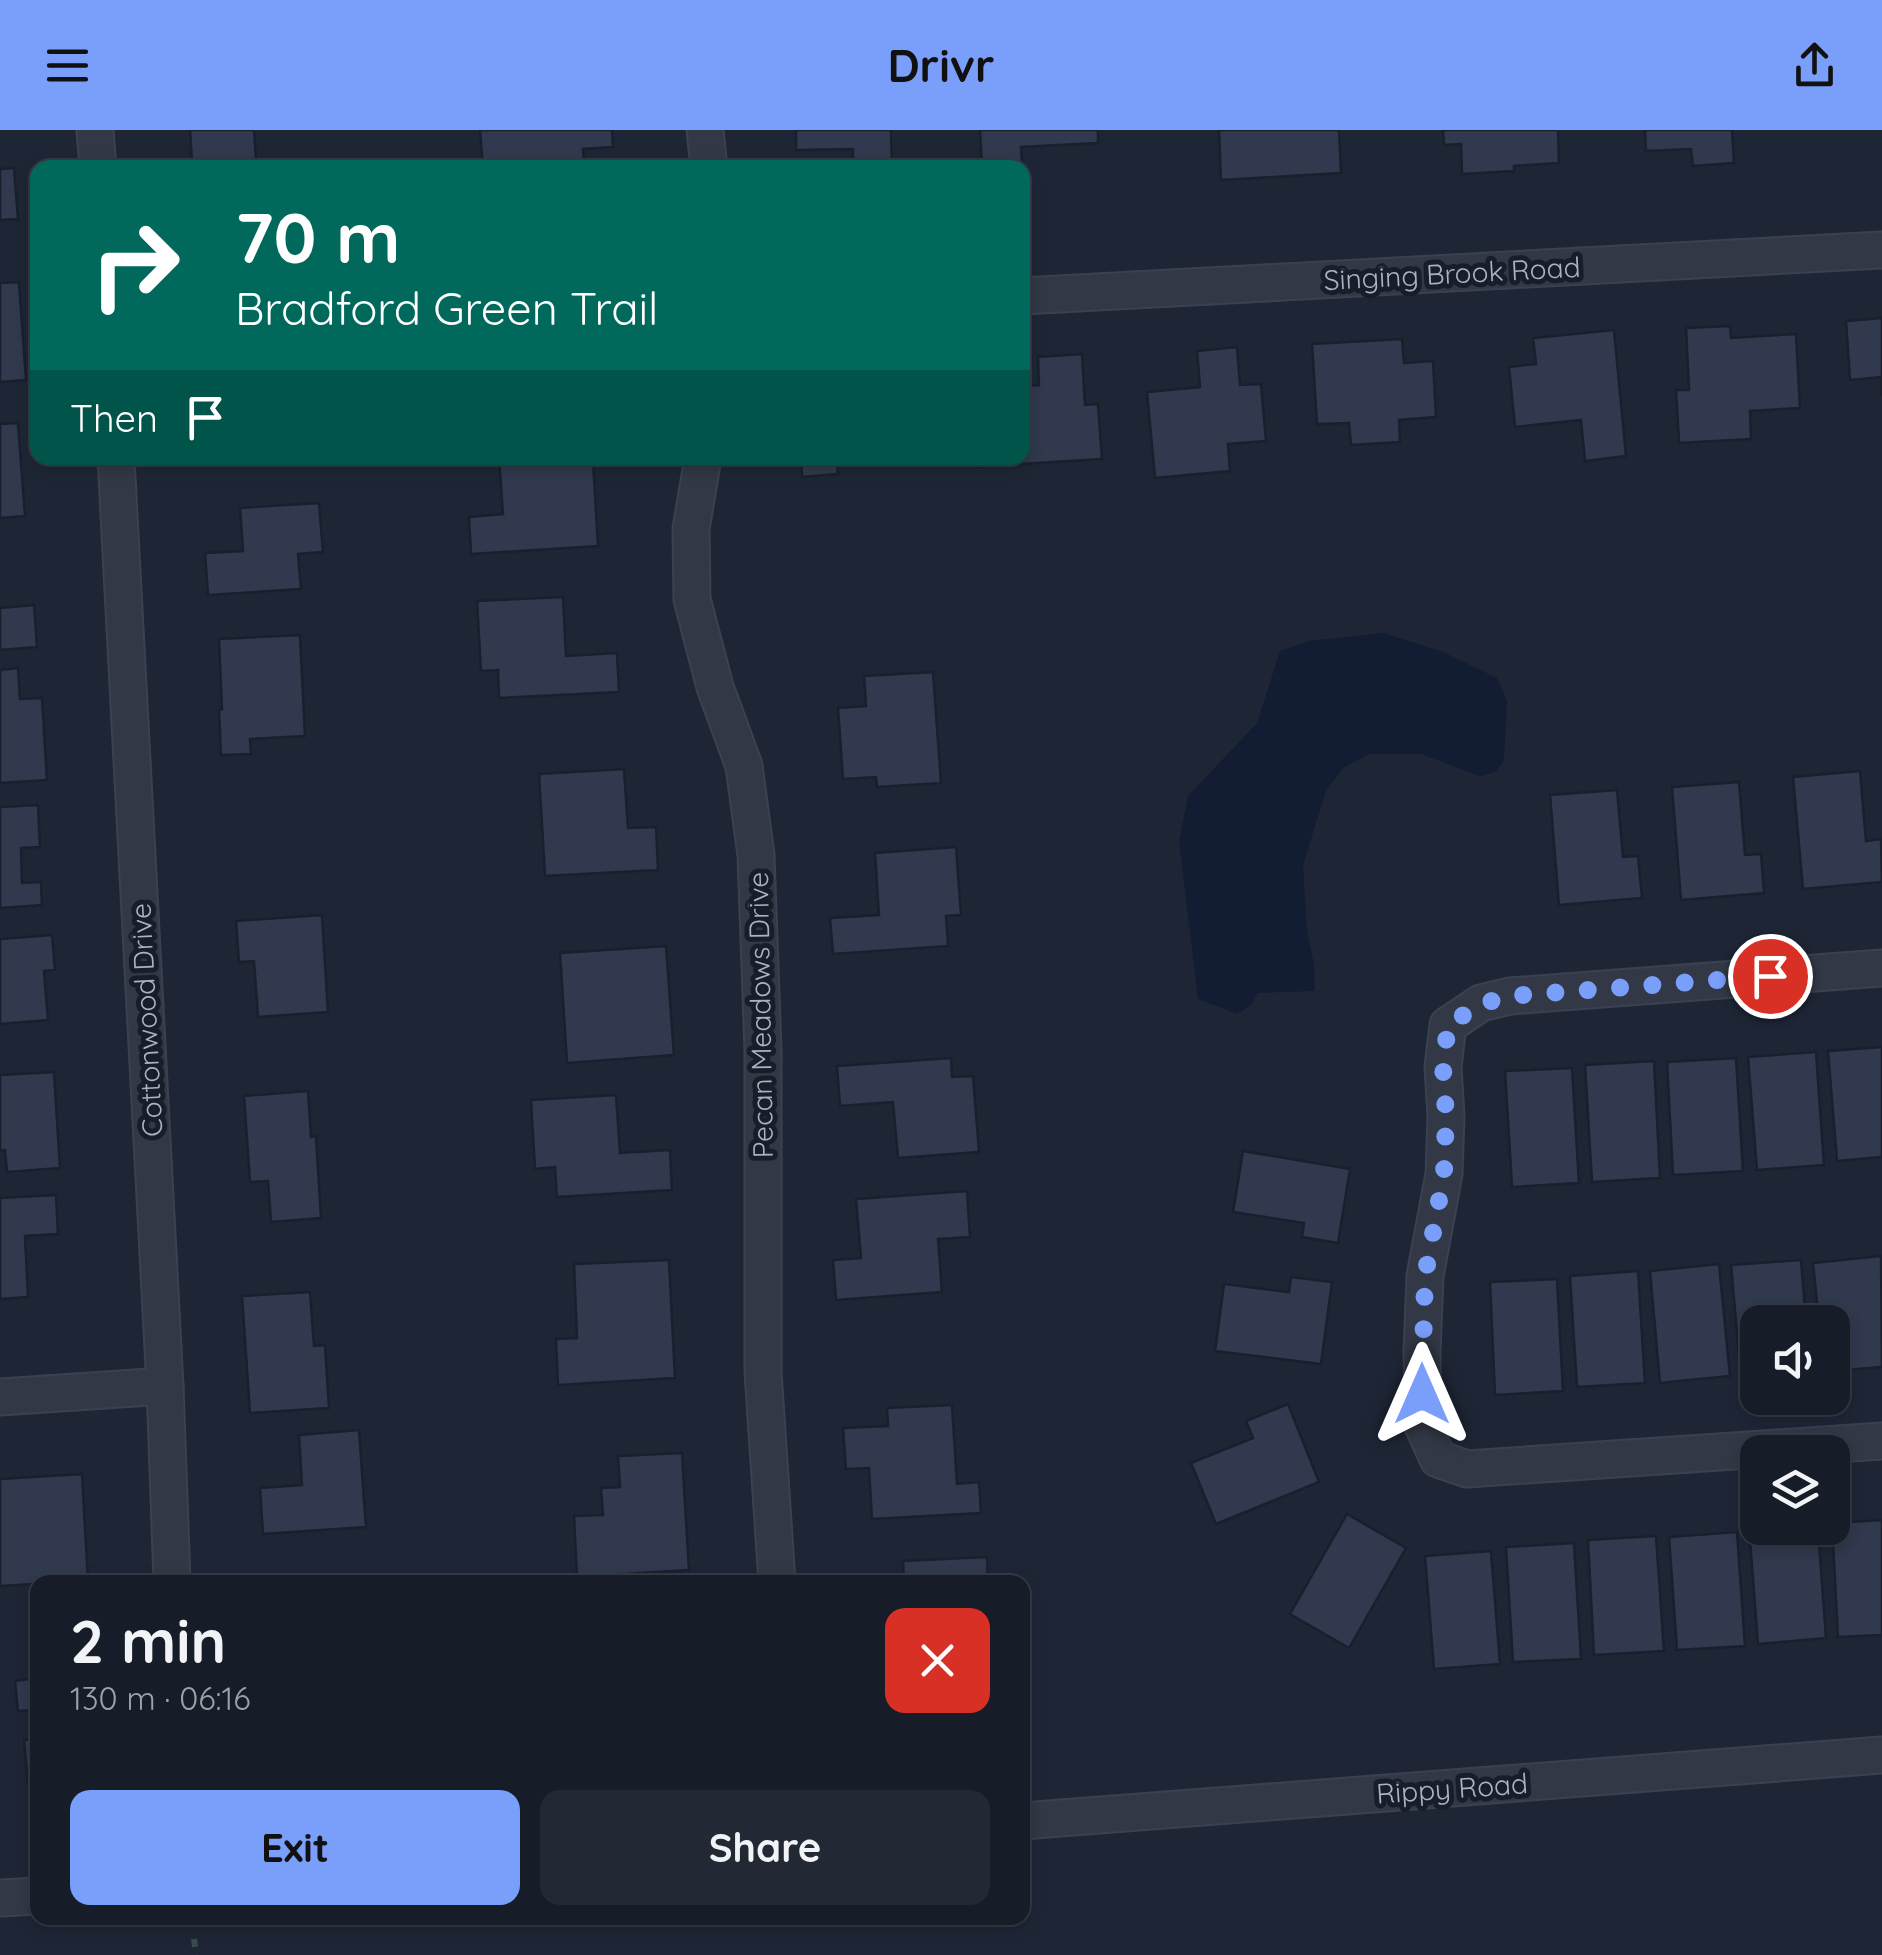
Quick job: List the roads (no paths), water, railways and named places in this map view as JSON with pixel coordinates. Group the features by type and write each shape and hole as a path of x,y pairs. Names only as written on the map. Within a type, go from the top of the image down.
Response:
{"street":[{"path":"95,130 97,160"},
{"path":"704,130 708,160"},
{"name":"Singing Brook Road","path":"1030,296 1882,250"},
{"name":"Cottonwood Drive","path":"116,465 172,1575"},
{"name":"Pecan Meadows Drive","path":"702,465 691,529 692,599 715,687 744,766 756,855 764,1051 763,1372 777,1575"},
{"path":"1882,968 1510,996 1481,1004 1448,1025 1443,1067 1444,1174 1425,1276 1422,1351 1423,1426 1438,1459 1467,1469 1882,1440"},
{"path":"0,1397 165,1386"},
{"name":"Rippy Road","path":"1030,1820 1882,1754"},
{"path":"0,1898 30,1896"}],"water":[{"path":"1383,633 1443,652 1497,678 1507,701 1504,760 1496,772 1480,776 1421,754 1369,754 1343,768 1326,791 1303,865 1315,991 1258,993 1251,1005 1237,1014 1198,999 1179,841 1188,796 1257,723 1280,651 1309,641"}]}
